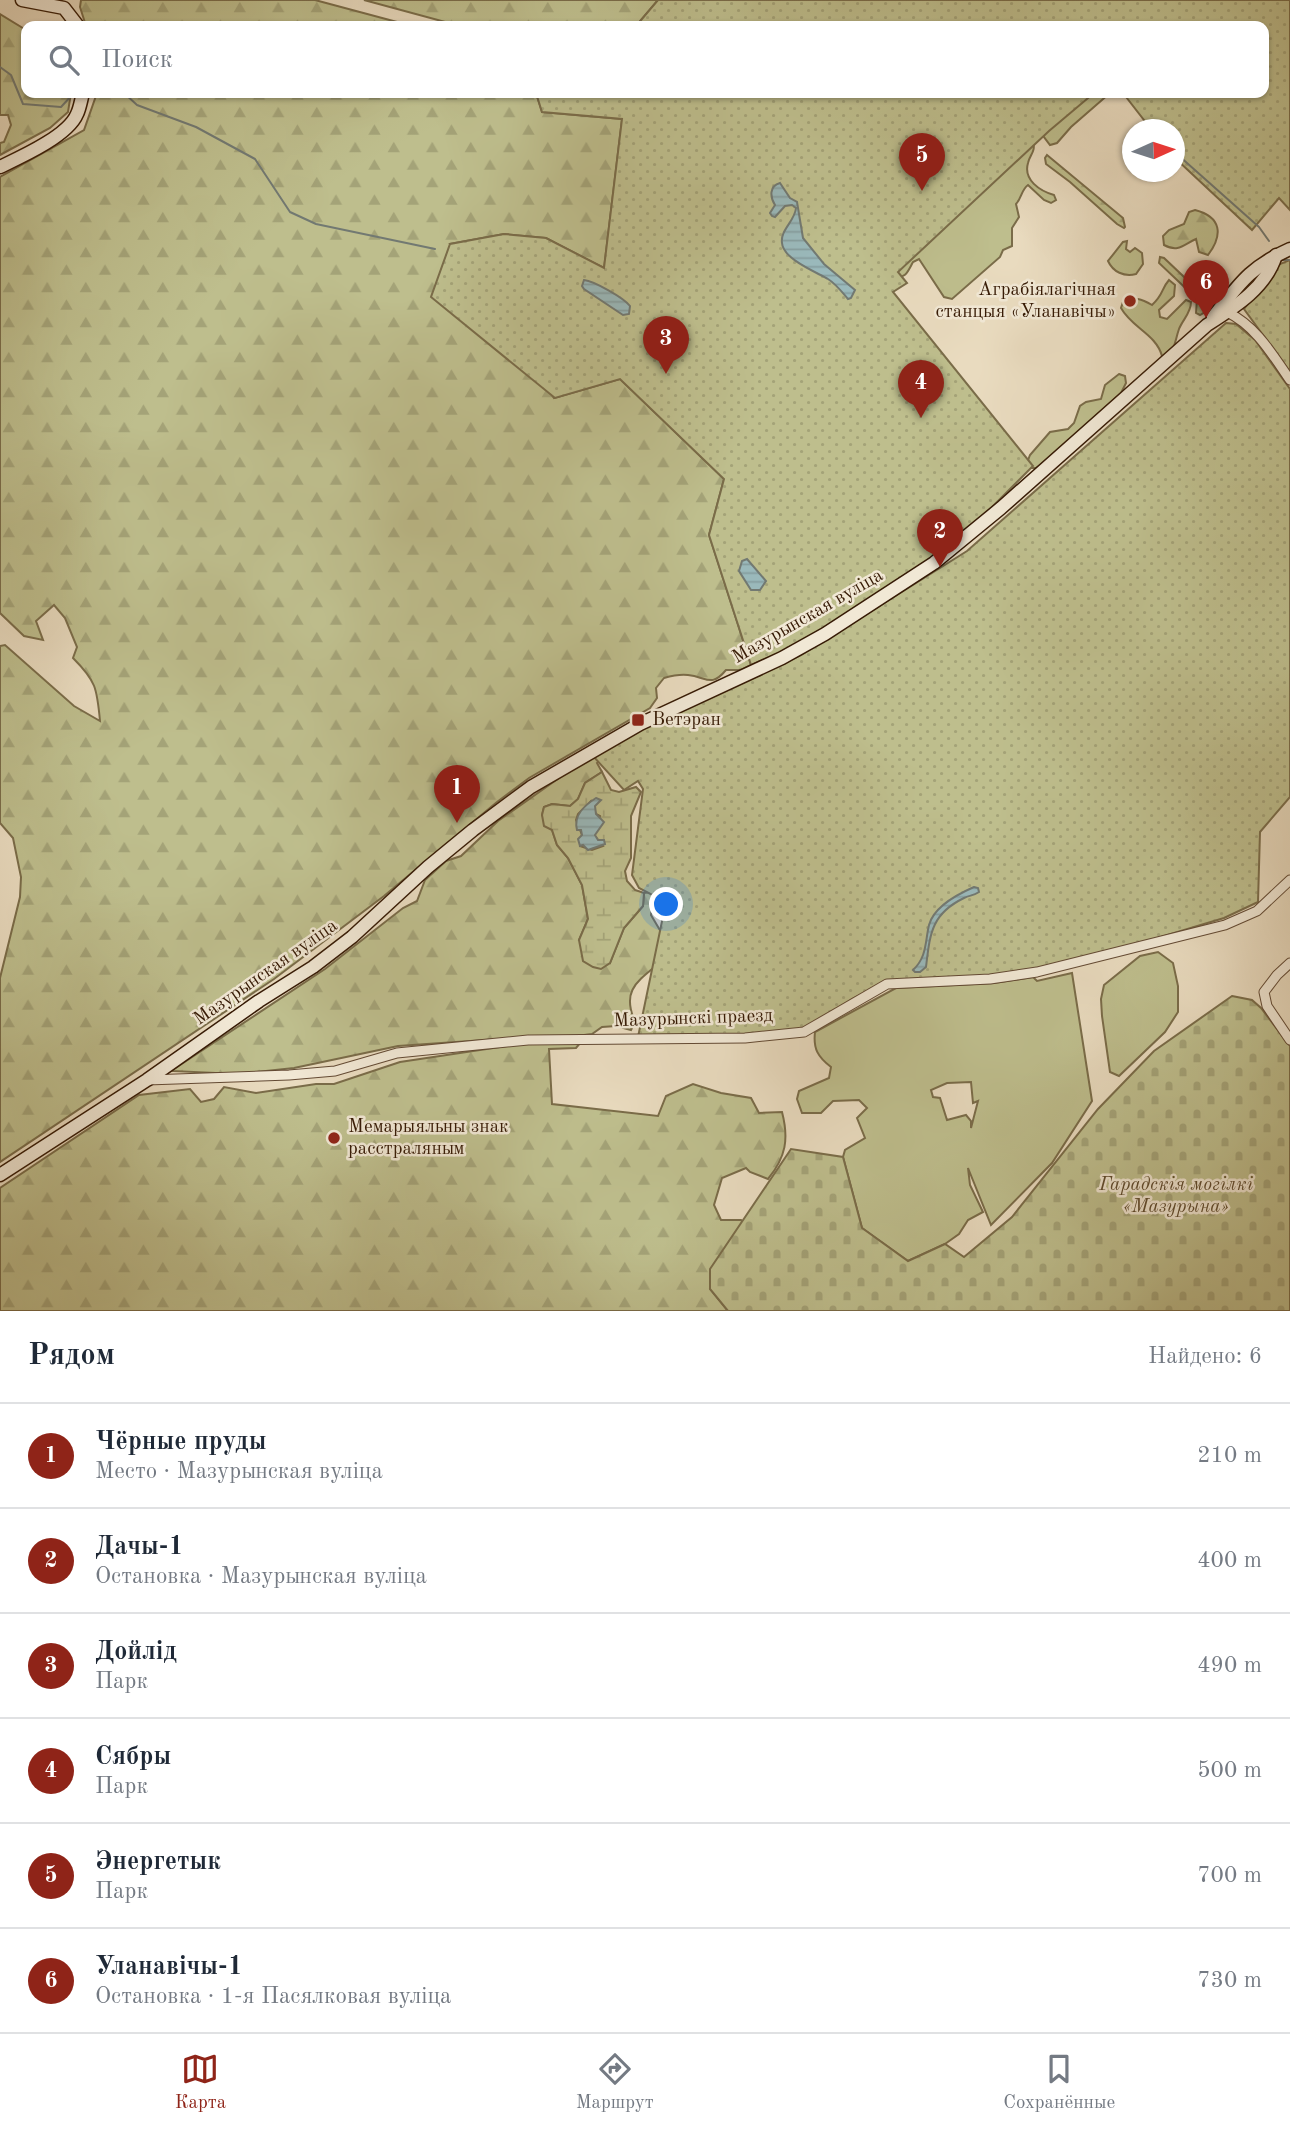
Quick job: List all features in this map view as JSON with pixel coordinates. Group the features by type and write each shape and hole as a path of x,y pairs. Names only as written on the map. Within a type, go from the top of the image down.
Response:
{"street":[{"path":"22,0 64,8 74,21"},
{"path":"0,167 27,154 61,132 77,117 82,98"},
{"name":"Мазурынская вуліца","path":"0,1175 147,1080 343,945 446,852 531,787 640,724 782,658 825,634 934,563 1002,508 1225,308 1256,288 1271,271 1276,256 1290,249"},
{"path":"1225,308 1255,331 1290,380"},
{"name":"Мазурынскі праезд","path":"147,1080 335,1071 397,1053 528,1040 745,1038 804,1032 887,984 990,979 1037,972 1225,925 1257,911 1290,880"},
{"path":"1290,963 1276,975 1264,992 1267,1006 1290,1040"}],"green space":[{"path":"81,0 315,0 393,21 84,21 80,7"},
{"path":"364,0 658,0 640,21 442,21"},
{"path":"658,0 1290,0 1290,210 1279,198 1252,230 1185,167 1185,119 1143,119 1127,98 1269,98 1269,21 640,21"},
{"path":"0,14 21,27 21,98 70,98 68,112 50,128 0,155 0,143 4,142 11,125 8,115 0,115"},
{"path":"95,98 538,98 542,112 622,119 604,268 546,238 504,234 450,244 554,398 620,379 724,479 709,535 751,665 741,670 726,670 712,680 685,675 664,678 656,688 657,698 650,708 529,778 384,896 274,979 0,1162 0,978 20,897 21,877 13,838 0,823 0,646 5,645 74,706 100,721 94,686 73,658 77,647 65,618 54,605 36,621 43,640 24,636 0,613 0,177 84,130"},
{"path":"538,98 1088,98 898,272 907,283 893,292 1033,466 962,537 918,569 823,629 780,653 751,665 709,535 724,479 620,379 555,398 431,297 450,244 504,234 546,238 604,268 622,119 542,112"},
{"path":"1083,98 1104,98 1057,143 1050,145 1043,131"},
{"path":"1033,141 1028,175 1034,184 1054,195 1056,200 1051,203 1044,200 1028,185 1026,187 1016,204 1019,217 1012,228 1012,246 1003,250 1000,257 952,299 944,297 919,259 913,262 904,276 894,277 898,263"},
{"path":"1047,155 1123,218 1125,227 1117,224 1046,164"},
{"path":"1195,210 1211,217 1217,228 1216,241 1208,255 1199,252 1196,239 1178,248 1164,245 1163,236 1169,230 1184,224 1189,212"},
{"path":"1127,241 1126,249 1130,252 1135,248 1142,253 1143,264 1136,274 1119,273 1108,261 1123,242"},
{"path":"1160,257 1202,294 1208,304 1205,312 1200,315 1196,313 1197,299 1159,263"},
{"path":"1290,260 1290,372 1244,309 1280,264"},
{"path":"1169,280 1175,285 1174,296 1159,310 1160,317 1167,319 1186,300 1191,302 1168,357 1162,356 1155,342 1131,321 1121,308 1123,302 1134,299 1152,305"},
{"path":"1226,323 1236,324 1255,340 1290,389 1290,797 1260,832 1258,902 1224,918 1111,952 1035,970 874,988 852,999 804,1031 744,1037 638,1037 666,902 639,888 632,875 643,789 638,781 624,790 593,756 661,719 801,655 967,551"},
{"path":"1119,374 1125,376 1126,383 1121,393 1047,460 1036,468 1029,468 1027,463 1030,455 1050,432 1068,429 1074,423 1080,406 1101,399 1105,385"},
{"path":"593,754 608,754 597,763 602,772 585,783 578,799 570,806 552,804 544,807 542,815 582,885 588,919 579,940 610,963 624,928 643,906 644,893 665,890 668,905 652,907 651,915 661,932 657,965 642,977 630,996 635,1022 631,1030 616,1026 602,1027 592,1034 568,1037 527,1037 398,1046 294,1068 238,1074 171,1071 325,969 403,908 417,901 425,880 446,861 461,856 498,821"},
{"path":"602,772 611,790 619,792 636,787 641,792 631,816 631,858 625,871 627,881 635,890 644,893 643,906 624,928 610,963 601,969 583,961 579,940 588,919 582,885 568,858 557,845 552,830 544,826 542,815 544,807 552,804 570,806 578,799 585,783","holes":["591,801 596,814 600,816 594,835 603,846 592,850 580,846 582,835 576,820 578,814"]},
{"path":"1158,952 1173,963 1178,986 1178,1012 1165,1032 1119,1076 1110,1072 1102,1016 1104,985 1140,956"},
{"path":"1072,973 1092,1101 1052,1163 991,1225 968,1168 970,1185 983,1212 968,1220 959,1234 945,1244 908,1261 862,1228 843,1157 845,1150 865,1138 857,1118 867,1108 859,1100 833,1101 821,1113 802,1113 797,1099 799,1091 829,1078 831,1067 817,1052 815,1032 896,988 994,983 1033,977 1037,981","holes":["971,1082 973,1103 978,1101 971,1128 971,1121 966,1115 947,1120 940,1098 933,1097 931,1090 947,1083"]},
{"name":"Гарадскія могілкі «Мазурына»","path":"1232,996 1252,1000 1290,1046 1290,1311 728,1311 710,1289 710,1269 791,1149 843,1157 862,1228 908,1261 945,1244 964,1257 1012,1217 1098,1109 1154,1051"},
{"path":"581,1042 576,1048 549,1049 552,1104 658,1116 666,1096 693,1084 721,1093 751,1098 759,1113 782,1112 784,1147 774,1171 768,1179 746,1168 722,1178 714,1205 721,1220 741,1220 747,1228 710,1289 728,1311 0,1311 0,1188 139,1095 190,1089 201,1102 214,1099 224,1087 256,1093 334,1084 400,1062 527,1043"}],"water":[{"path":"780,183 790,198 797,202 803,238 824,264 855,290 851,298 848,299 828,279 794,260 784,249 783,234 796,208 792,205 785,206 775,217 770,213 775,205 772,189"},
{"path":"584,280 622,299 630,306 629,314 623,315 584,289"},
{"path":"747,559 766,581 760,590 751,590 739,571 742,561"},
{"path":"596,798 601,800 595,806 596,814 604,822 595,835 598,840 604,840 605,844 588,850 583,845 580,846 578,839 582,835 576,825 578,815"},
{"path":"974,887 978,888 979,892 953,904 939,918 931,935 926,967 915,972 913,970 923,955 929,925 936,912 954,897"}],"waterway":[{"path":"0,67 11,75 23,104 61,107 69,98"},
{"path":"129,98 137,105 196,127 255,159 290,212 316,224 435,249"},
{"path":"1185,161 1259,227 1269,241"},
{"path":"1283,260 1290,260"}],"place":[{"name":"Энергетык","path":"922,191"},
{"name":"Аграбіялагічная станцыя «Уланавічы»","path":"1130,301"},
{"name":"Уланавічы-1","path":"1206,318"},
{"name":"Дойлід","path":"666,374"},
{"name":"Сябры","path":"921,418"},
{"name":"Дачы-1","path":"940,567"},
{"name":"Ветэран","path":"638,720"},
{"name":"Чёрные пруды","path":"457,823"},
{"name":"Мемарыяльны знак расстраляным","path":"334,1138"}]}
